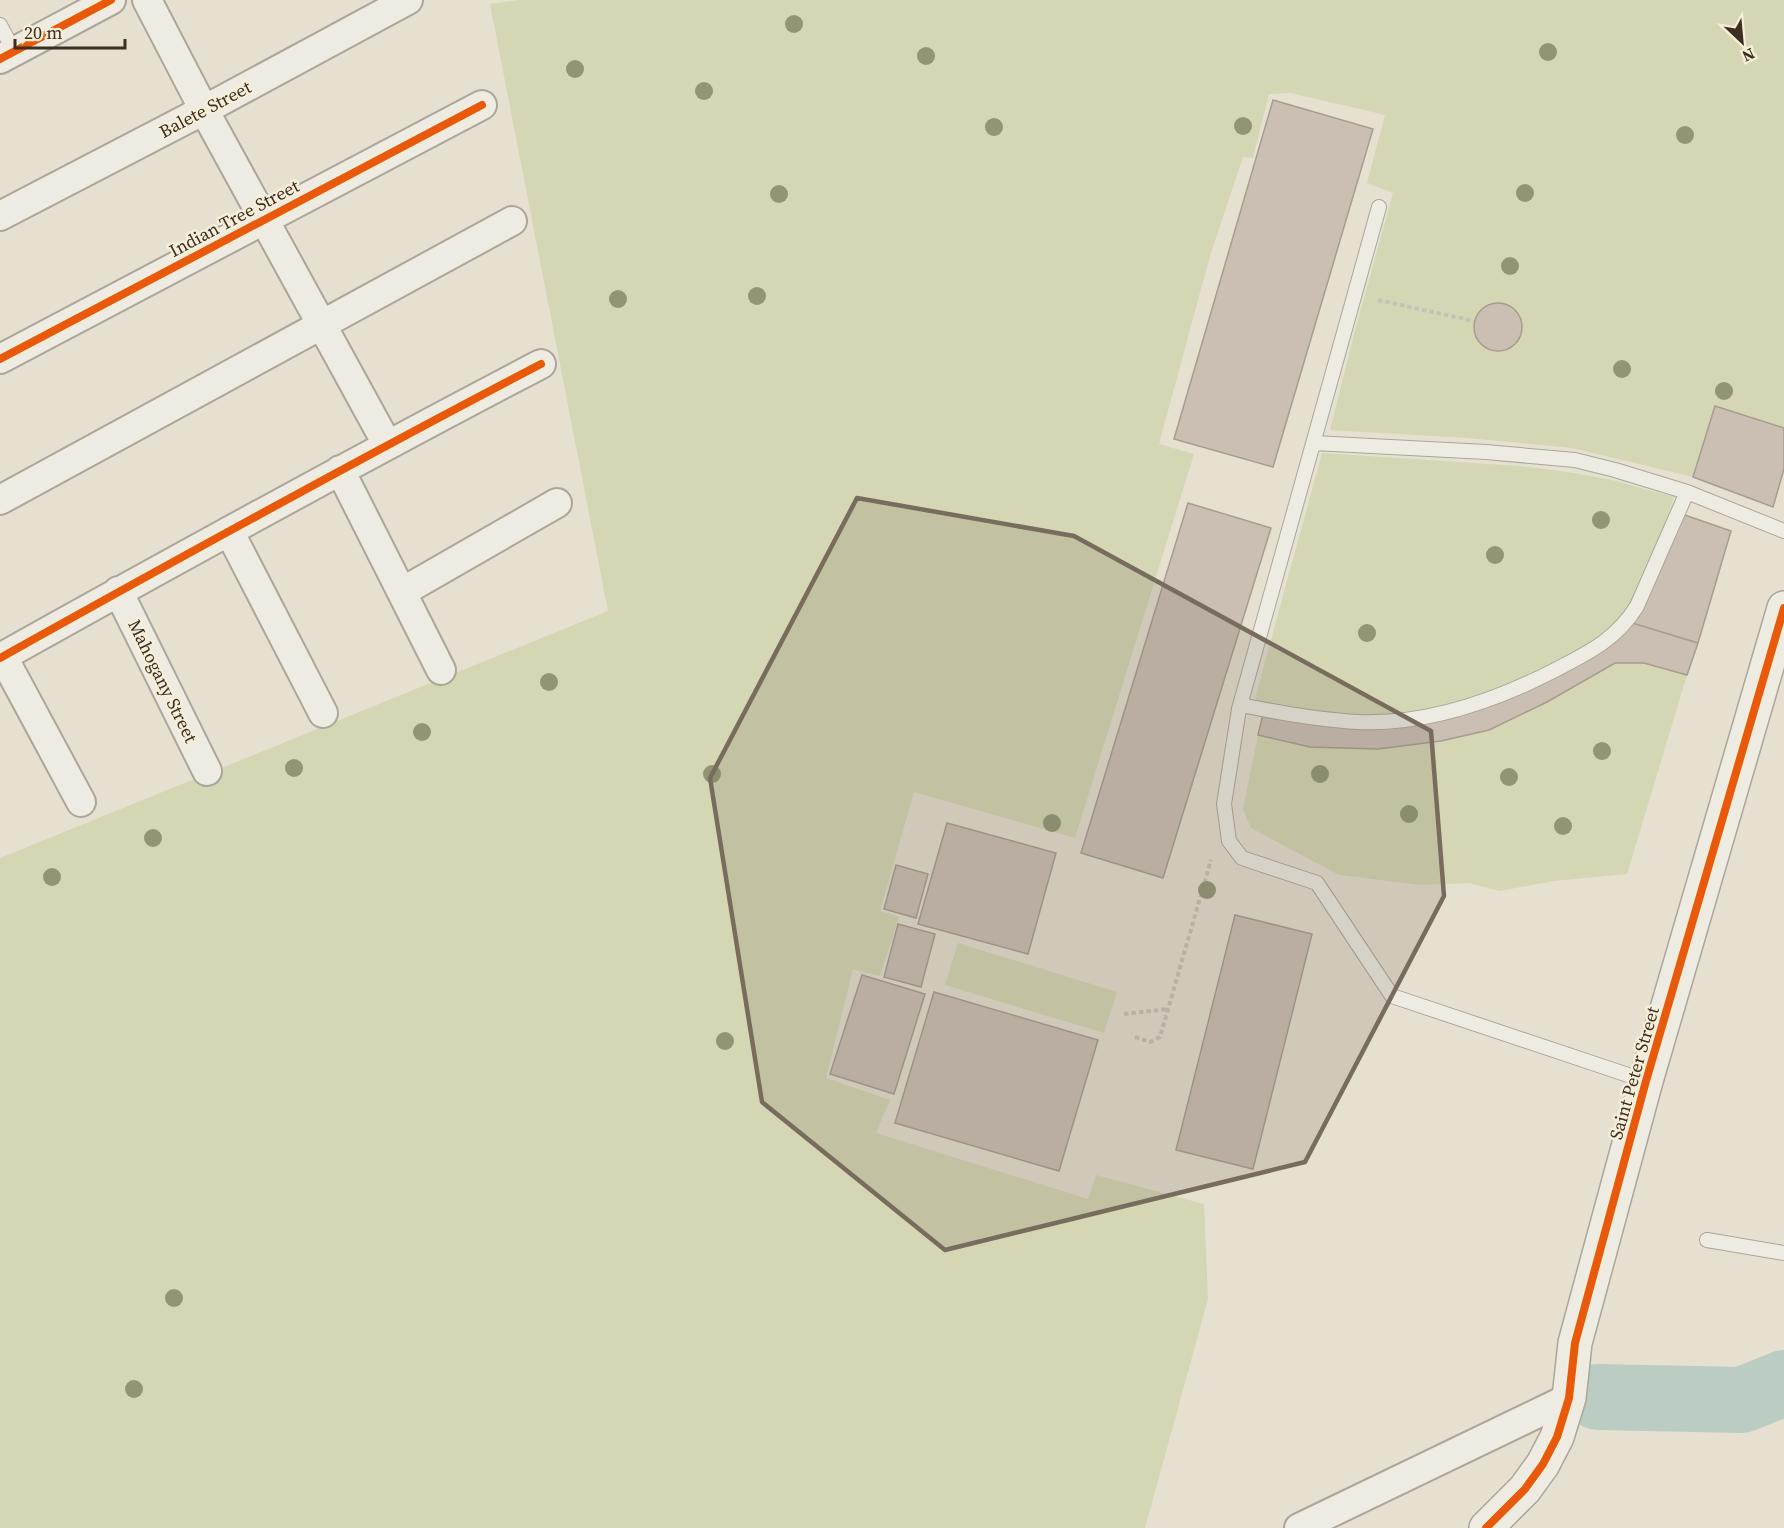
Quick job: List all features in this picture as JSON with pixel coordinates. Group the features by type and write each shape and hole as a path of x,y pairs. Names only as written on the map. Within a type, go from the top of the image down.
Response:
{"street":[{"path":"7,55 111,0"},
{"path":"147,0 204,110 387,444"},
{"name":"Balete Street","path":"0,216 408,0"},
{"name":"Indian Tree Street","path":"0,358 482,105"},
{"path":"0,500 512,222"},
{"path":"81,802 2,658 118,591 541,363"},
{"path":"340,470 441,670"},
{"path":"402,592 557,503"},
{"path":"229,531 323,712"},
{"name":"Mahogany Street","path":"118,591 207,771"},
{"name":"Saint Peter Street","path":"1486,1528 1525,1489 1543,1464 1557,1437 1569,1398 1575,1343 1646,1081 1784,608"},
{"path":"1299,1528 1569,1398"}],"lane":[{"path":"0,25 7,55"},
{"path":"1379,207 1241,705 1224,804 1229,841 1242,858 1317,883 1392,996 1646,1081"},
{"path":"1314,443 1486,452 1575,460 1687,492 1784,531"},
{"path":"1241,705 1303,717 1349,721 1416,719 1471,706 1545,675 1596,649 1627,622 1637,606 1687,492"},
{"path":"1707,1240 1784,1253"}],"path":[{"path":"1355,295 1474,321"},
{"path":"1136,1037 1150,1042 1160,1037 1212,855"},
{"path":"1124,1014 1168,1009"}],"highlighted area":[{"path":"857,498 1074,536 1431,731 1444,896 1305,1162 945,1250 762,1102 710,778"}],"green space":[{"path":"518,0 1784,0 1784,428 1715,406 1693,477 1572,448 1467,438 1330,430 1393,193 1367,183 1385,115 1291,93 1269,94 1253,158 1243,157 1210,256 1159,444 1194,454 1075,838 914,792 880,911 899,917 880,976 853,969 826,1078 890,1100 876,1133 1088,1199 1096,1175 1204,1204 1208,1299 1145,1528 0,1528 0,858 608,611 490,4"},
{"path":"1322,453 1519,466 1568,472 1612,480 1674,497 1637,604 1593,641 1544,671 1456,704 1418,714 1357,716 1254,702"},
{"path":"1615,663 1644,663 1687,675 1627,874 1553,881 1500,891 1469,883 1421,885 1339,875 1251,828 1243,809 1258,735 1310,747 1378,749 1441,741 1489,730 1547,702"},
{"path":"958,943 1117,992 1104,1033 945,985"}],"building":[{"path":"1273,100 1373,129 1273,467 1174,439"},
{"path":"1493,303 1503,303 1515,310 1522,322 1522,332 1515,344 1503,351 1493,351 1478,340 1474,332 1474,322 1485,307"},
{"path":"1715,406 1784,428 1784,469 1773,507 1693,477"},
{"path":"1188,503 1271,528 1163,878 1081,853"},
{"path":"1682,514 1731,531 1698,643 1629,622"},
{"path":"1629,622 1698,643 1687,675 1644,663 1615,663 1547,702 1489,730 1441,741 1378,749 1310,747 1258,735 1263,714 1418,724 1597,652"},
{"path":"947,823 1056,853 1028,954 918,924"},
{"path":"896,865 928,874 916,918 884,909"},
{"path":"1235,915 1312,934 1253,1169 1176,1150"},
{"path":"898,924 935,934 921,987 884,977"},
{"path":"862,975 925,994 894,1094 830,1074"},
{"path":"934,992 1098,1040 1059,1171 895,1123"}],"waterway":[{"path":"1598,1397 1742,1400 1784,1383"}],"cycle path":[{"path":"0,59 111,0"},
{"path":"0,359 482,105"},
{"path":"0,658 269,509 541,364"},
{"path":"1486,1528 1525,1489 1543,1464 1557,1437 1569,1398 1575,1343 1646,1081 1784,608"}]}
